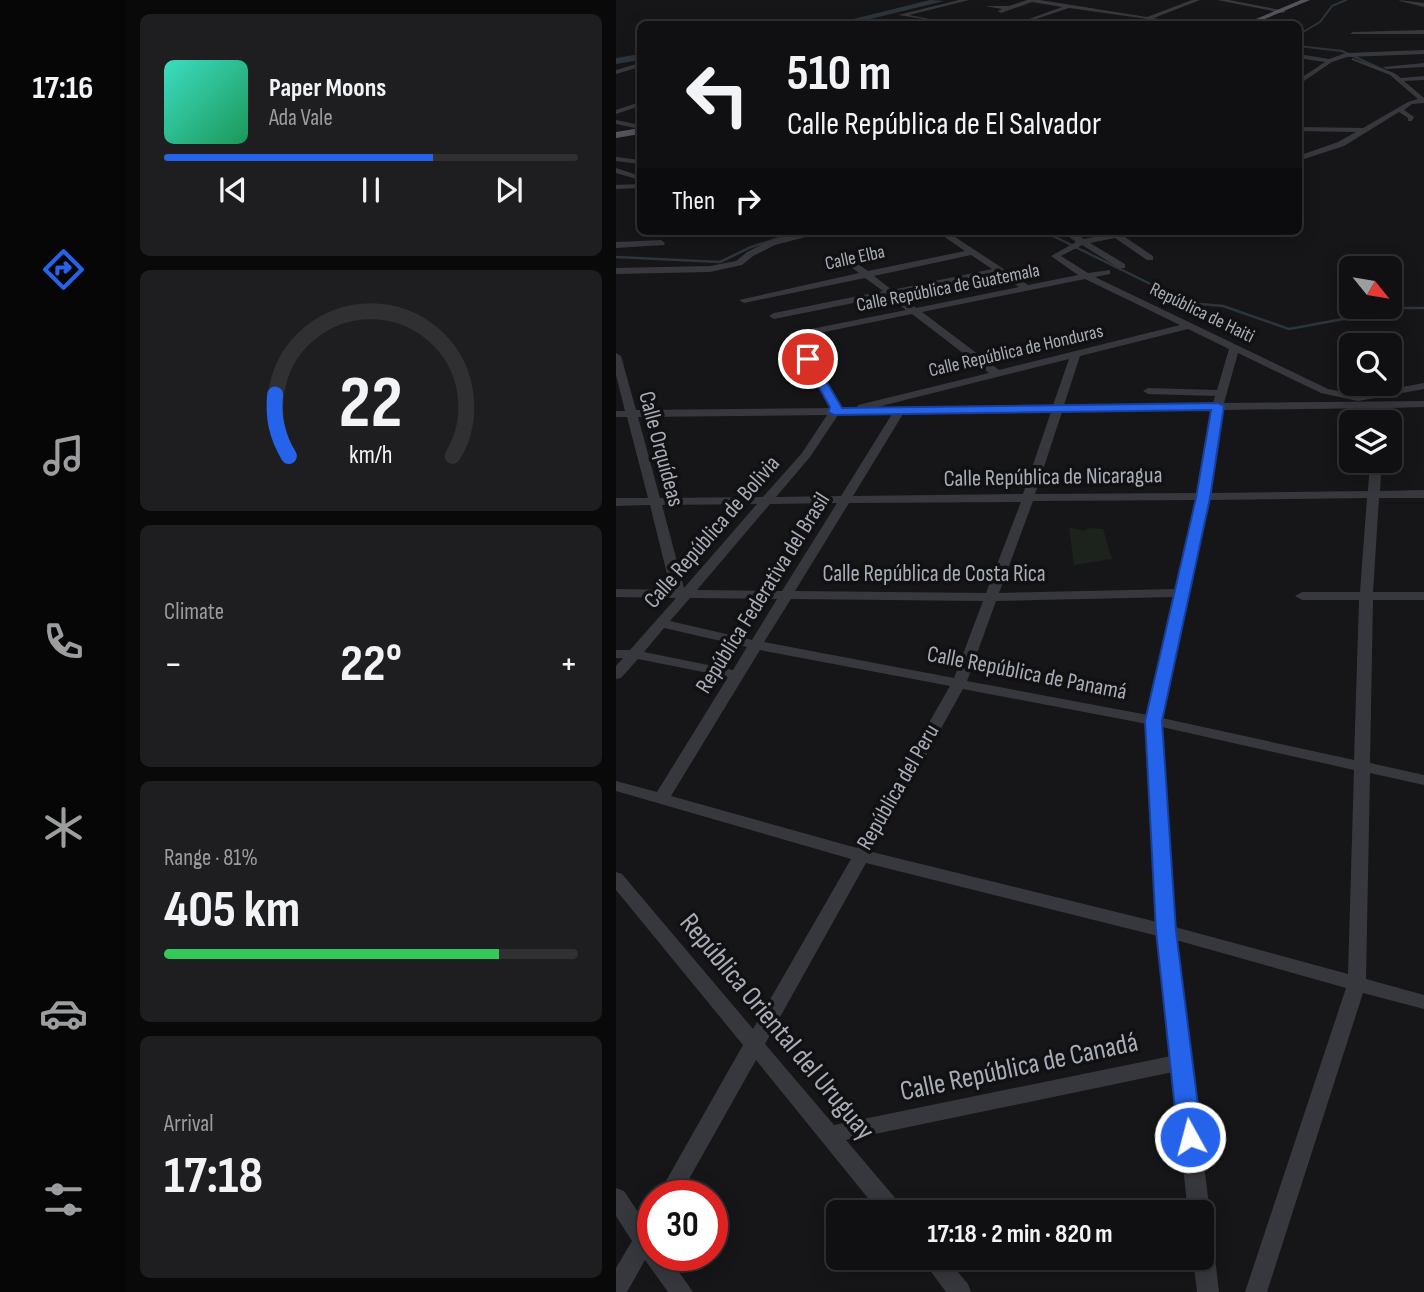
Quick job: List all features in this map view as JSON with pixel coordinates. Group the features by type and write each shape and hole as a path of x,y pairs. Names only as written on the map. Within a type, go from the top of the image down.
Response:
{"main road":[{"path":"1256,21 1307,0"},
{"path":"1267,21 1317,0"},
{"path":"616,137 637,132"}],"street":[{"path":"935,21 901,15 950,1 966,0"},
{"path":"1001,11 1031,0 1161,21"},
{"path":"1026,21 1089,0"},
{"path":"1141,21 1197,0"},
{"path":"1220,0 1283,11"},
{"path":"1402,0 1424,5"},
{"path":"988,6 1009,8"},
{"path":"916,21 923,19"},
{"path":"1401,26 1424,43"},
{"path":"1353,34 1424,32"},
{"path":"1354,46 1372,54"},
{"path":"1302,80 1330,61 1347,57 1424,52"},
{"path":"1302,57 1330,61"},
{"path":"1302,155 1363,130 1423,96 1392,74 1347,57"},
{"path":"1386,67 1424,65"},
{"path":"616,72 637,66"},
{"path":"1403,79 1424,78"},
{"path":"616,112 637,105"},
{"path":"1400,110 1412,118 1410,120"},
{"path":"616,122 637,130"},
{"path":"1302,129 1363,130"},
{"path":"616,159 637,162"},
{"path":"616,170 637,177"},
{"path":"616,187 637,186"},
{"path":"616,271 709,269 739,263 750,254 789,235"},
{"path":"946,235 1028,289"},
{"path":"1070,235 1080,244 1122,266"},
{"path":"1080,244 1108,235"},
{"path":"1117,235 1150,258"},
{"path":"616,245 661,243"},
{"name":"República de Haiti","path":"1080,244 1055,256 1089,278 1337,400"},
{"name":"Calle Elba","path":"744,300 974,252"},
{"path":"842,256 996,373"},
{"path":"774,317 998,271"},
{"name":"Calle República de Guatemala","path":"834,412 836,407 794,335 1089,278 1107,272"},
{"name":"Calle República de Honduras","path":"852,412 868,404 1190,326"},
{"path":"1197,1200 1166,931 1154,721 1203,498 1218,406 1234,348"},
{"name":"Calle Orquídeas","path":"616,356 653,502 683,594"},
{"name":"República del Peru","path":"678,1180 859,855 959,683 1028,498 1075,356"},
{"path":"1358,401 1424,386"},
{"path":"1148,391 1222,393"},
{"path":"616,414 1218,406 1337,400 1424,404"},
{"path":"1383,410 1384,404"},
{"name":"Calle República de Bolivia","path":"616,675 662,623 683,594 806,455 834,412"},
{"name":"República Federativa del Brasil","path":"663,797 899,412"},
{"path":"1256,1292 1357,983 1366,600 1369,596 1374,473"},
{"name":"Calle República de Nicaragua","path":"616,502 1424,494"},
{"name":"Calle República de Costa Rica","path":"616,593 991,597 1181,593"},
{"path":"1302,596 1424,596"},
{"name":"Calle República de Panamá","path":"662,623 756,645 1154,721 1424,780"},
{"path":"616,654 635,654 738,675"},
{"path":"616,786 663,797 859,855 1166,931 1424,1002"},
{"name":"República Oriental del Uruguay","path":"618,886 883,1200"},
{"name":"Calle República de Canadá","path":"828,1135 1181,1062"},
{"path":"616,1198 637,1226"},
{"path":"616,1289 637,1262"},
{"path":"942,1270 960,1292"},
{"path":"1205,1270 1208,1292"},
{"path":"668,1271 682,1292"}],"shaded area":[{"path":"1069,527 1084,531 1088,528 1103,529 1112,559 1074,565"}],"waterway":[{"path":"1302,33 1320,22 1332,6 1346,0"},
{"path":"851,21 939,1"},
{"path":"1302,46 1342,51 1397,76"},
{"path":"616,61 637,58"},
{"path":"1051,235 1189,303 1223,306 1289,329 1403,308 1424,308"},
{"path":"616,257 720,262 751,247 786,236"}],"route":[{"path":"808,359 836,407 834,412 1218,406 1203,498 1154,721 1166,931 1190,1137"}]}
